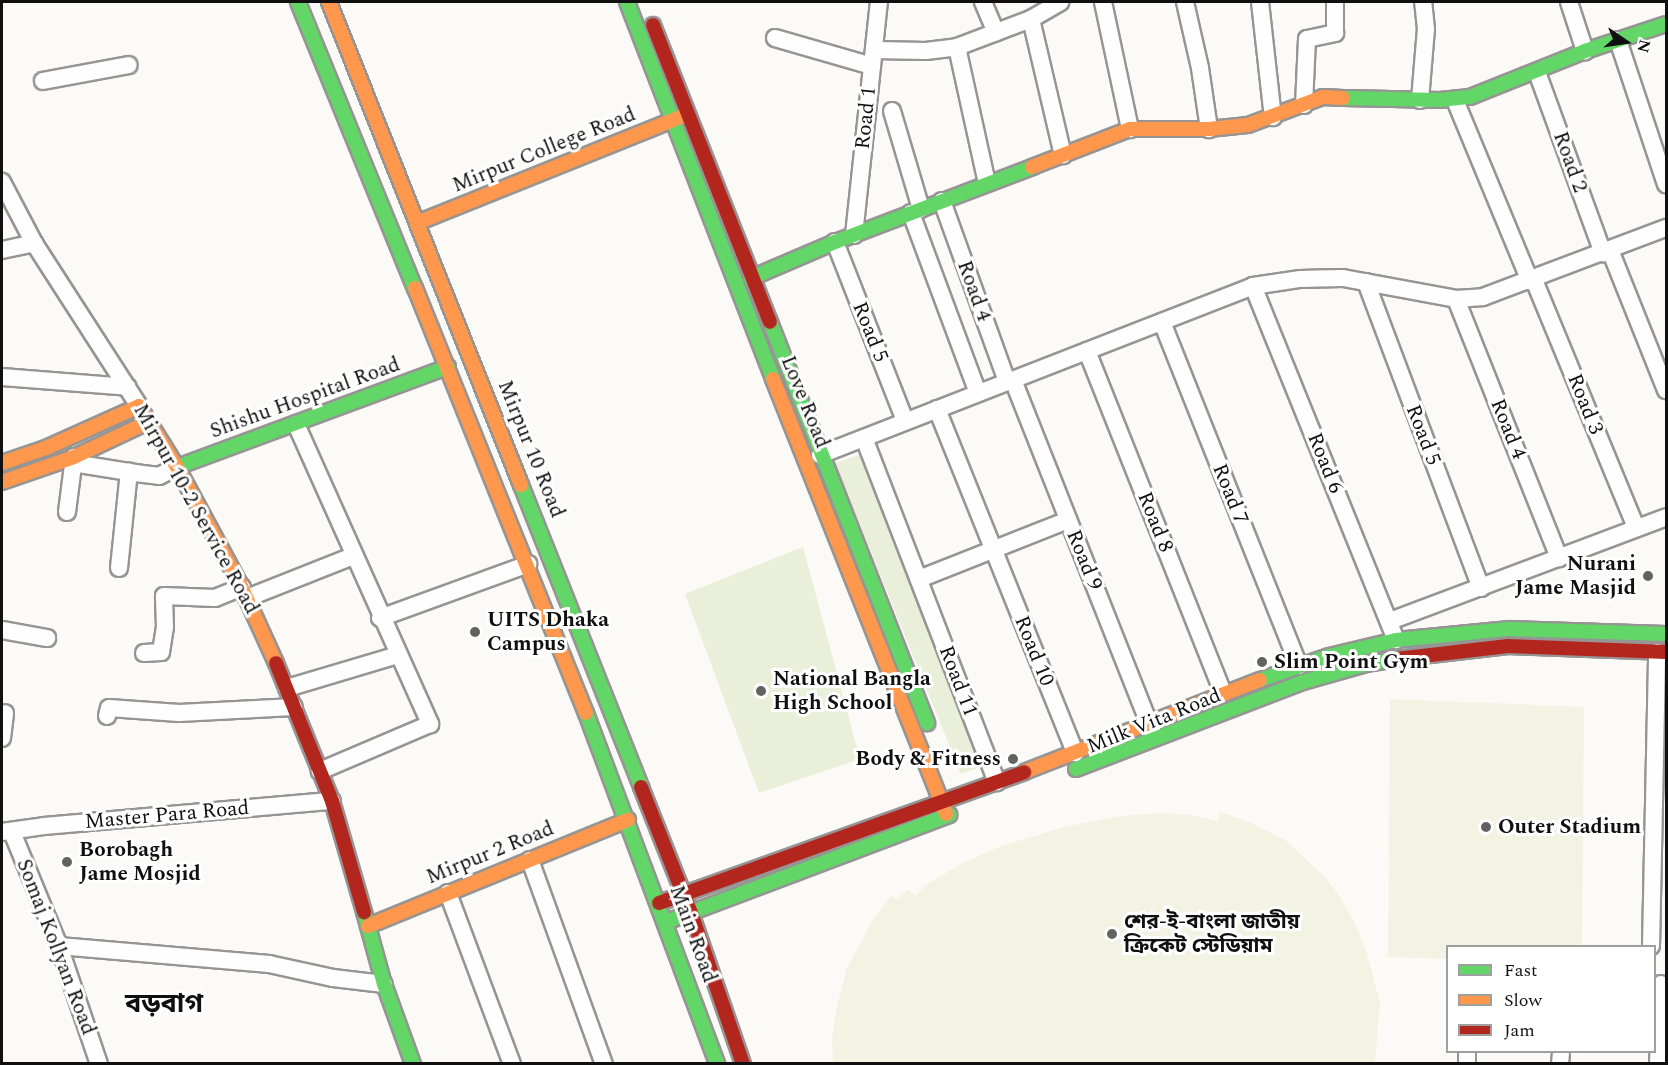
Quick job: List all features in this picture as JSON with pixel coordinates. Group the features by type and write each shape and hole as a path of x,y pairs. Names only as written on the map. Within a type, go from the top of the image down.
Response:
{"street":[{"path":"298,2 528,564 628,820"},
{"name":"Mirpur 10 Road","path":"329,2 691,913"},
{"name":"Love Road","path":"627,2 671,121 934,741"},
{"name":"Road 1","path":"854,235 879,2"},
{"path":"983,2 996,32"},
{"path":"775,38 873,58 957,47 1031,19 1060,2"},
{"path":"1103,2 1130,129"},
{"path":"1185,2 1200,68 1209,129"},
{"path":"1260,2 1273,117"},
{"path":"1304,105 1307,39 1335,33 1335,2"},
{"path":"1420,100 1426,29 1423,2"},
{"path":"1569,2 1585,51"},
{"name":"Love Road","path":"646,9 751,278 813,458 947,816"},
{"path":"1031,19 1063,155"},
{"path":"751,278 835,242 1130,129 1156,127 1209,129 1248,125 1323,97 1420,100 1470,98 1585,51 1666,24"},
{"path":"1617,40 1666,184"},
{"path":"957,47 987,183"},
{"path":"42,81 129,65"},
{"name":"Road 2","path":"1537,72 1607,252 1666,390"},
{"name":"Road 3","path":"1455,100 1636,528"},
{"path":"892,111 916,211 978,393"},
{"name":"Mirpur College Road","path":"417,223 687,115"},
{"path":"355,142 381,131"},
{"name":"Mirpur 10-2 Service Road","path":"2,182 34,243 177,467 244,593 287,688 332,801 384,984 413,1064"},
{"name":"Road 4","path":"942,201 1010,381"},
{"path":"813,458 1253,286 1300,279 1343,278 1456,299 1483,297 1532,281 1666,228"},
{"name":"Road 5","path":"835,242 905,421"},
{"path":"2,250 34,243"},
{"name":"Road 5","path":"1366,282 1481,588"},
{"name":"Road 6","path":"1253,286 1396,640"},
{"name":"Road 4","path":"1456,299 1559,558"},
{"name":"Road 7","path":"1162,322 1299,666"},
{"name":"Road 8","path":"1087,351 1223,693"},
{"name":"Shishu Hospital Road","path":"177,467 448,367"},
{"path":"2,377 128,387"},
{"name":"Road 9","path":"1010,381 1152,732"},
{"path":"2,463 46,448 139,406"},
{"name":"Road 10","path":"937,409 1075,753"},
{"path":"2,482 74,457 148,422"},
{"path":"296,424 380,618 430,724 320,771"},
{"name":"Road 11","path":"864,438 997,782"},
{"path":"74,457 79,464 159,476 177,467"},
{"path":"67,512 74,457"},
{"path":"119,568 129,472"},
{"path":"1390,621 1666,516"},
{"path":"919,579 1068,520"},
{"path":"144,653 161,652 165,627 164,596 215,598 244,593 353,556"},
{"path":"380,618 528,564"},
{"name":"Milk Vita Road","path":"1059,776 1152,732 1223,693 1299,666 1396,640 1509,629 1666,633"},
{"path":"2,630 47,638"},
{"path":"1396,640 1403,658"},
{"name":"Milk Vita Road","path":"659,903 942,801 954,790 997,782 1075,753 1152,732 1303,682 1366,664 1508,646 1662,652"},
{"path":"1651,945 1662,652"},
{"path":"287,688 398,655"},
{"path":"587,713 609,705"},
{"path":"107,716 110,708 179,712 294,707"},
{"path":"2,738 5,713"},
{"path":"666,922 962,810 954,790"},
{"name":"Master Para Road","path":"7,832 44,825 332,801"},
{"name":"Mirpur 2 Road","path":"368,926 628,820"},
{"name":"Main Road","path":"628,820 717,1064"},
{"name":"Somaj Kollyan Road","path":"7,832 59,946 99,1064"},
{"path":"530,860 604,1064"},
{"path":"448,893 512,1064"},
{"name":"Main Road","path":"691,913 743,1064"},
{"path":"59,946 269,964 333,978 384,984"},
{"path":"1658,1064 1661,984"}],"green space":[{"path":"862,454 983,766 961,774 835,463"},
{"path":"803,547 860,759 759,793 685,594"},
{"name":"Outer Stadium","path":"1390,699 1584,707 1582,945 1446,945 1446,959 1388,957"},
{"name":"শের-ই-বাংলা জাতীয় ক্রিকেট স্টেডিয়াম","path":"1220,812 1249,822 1285,840 1326,878 1338,894 1355,923 1366,950 1380,1003 1375,1063 833,1063 832,1039 836,1010 847,968 874,918 892,895 897,900 908,889 915,896 926,885 961,864 1001,846 1068,826 1121,816 1162,813 1192,815 1218,821"}],"traffic: fast":[{"path":"298,2 415,288"},
{"path":"627,2 773,379"},
{"path":"1343,98 1440,100 1470,97 1585,51 1666,24"},
{"path":"751,278 835,242 1032,167"},
{"path":"770,322 927,723"},
{"path":"177,467 448,367"},
{"path":"521,485 641,787"},
{"path":"1260,680 1329,656 1396,640 1509,629 1666,634"},
{"path":"1076,769 1303,682 1366,664 1396,659"},
{"path":"586,713 717,1064"},
{"path":"666,922 949,815"},
{"path":"364,912 384,984 413,1064"}],"traffic: slow":[{"path":"329,2 521,485"},
{"path":"1032,167 1130,129 1209,129 1248,125 1323,97 1343,98"},
{"path":"417,223 685,115"},
{"path":"415,288 586,713"},
{"path":"773,379 946,814"},
{"path":"2,463 46,448 139,406 177,467 240,584 276,663"},
{"path":"2,482 74,457 148,422"},
{"path":"1024,772 1260,680"},
{"path":"368,926 628,820"}],"traffic: jam":[{"path":"653,25 770,322"},
{"path":"1396,659 1508,646 1666,652"},
{"path":"276,663 332,801 364,912"},
{"path":"659,903 1024,772"},
{"path":"641,787 691,913 743,1064"}],"place":[{"name":"Nurani Jame Masjid","path":"1648,576"},
{"name":"UITS Dhaka Campus","path":"475,632"},
{"name":"Slim Point Gym","path":"1262,662"},
{"name":"National Bangla High School","path":"761,691"},
{"name":"Body & Fitness","path":"1013,759"},
{"name":"Outer Stadium","path":"1486,827"},
{"name":"Borobagh Jame Mosjid","path":"67,862"},
{"name":"শের-ই-বাংলা জাতীয় ক্রিকেট স্টেডিয়াম","path":"1112,934"}],"district":[{"name":"বড়বাগ","path":"164,1005"}]}
